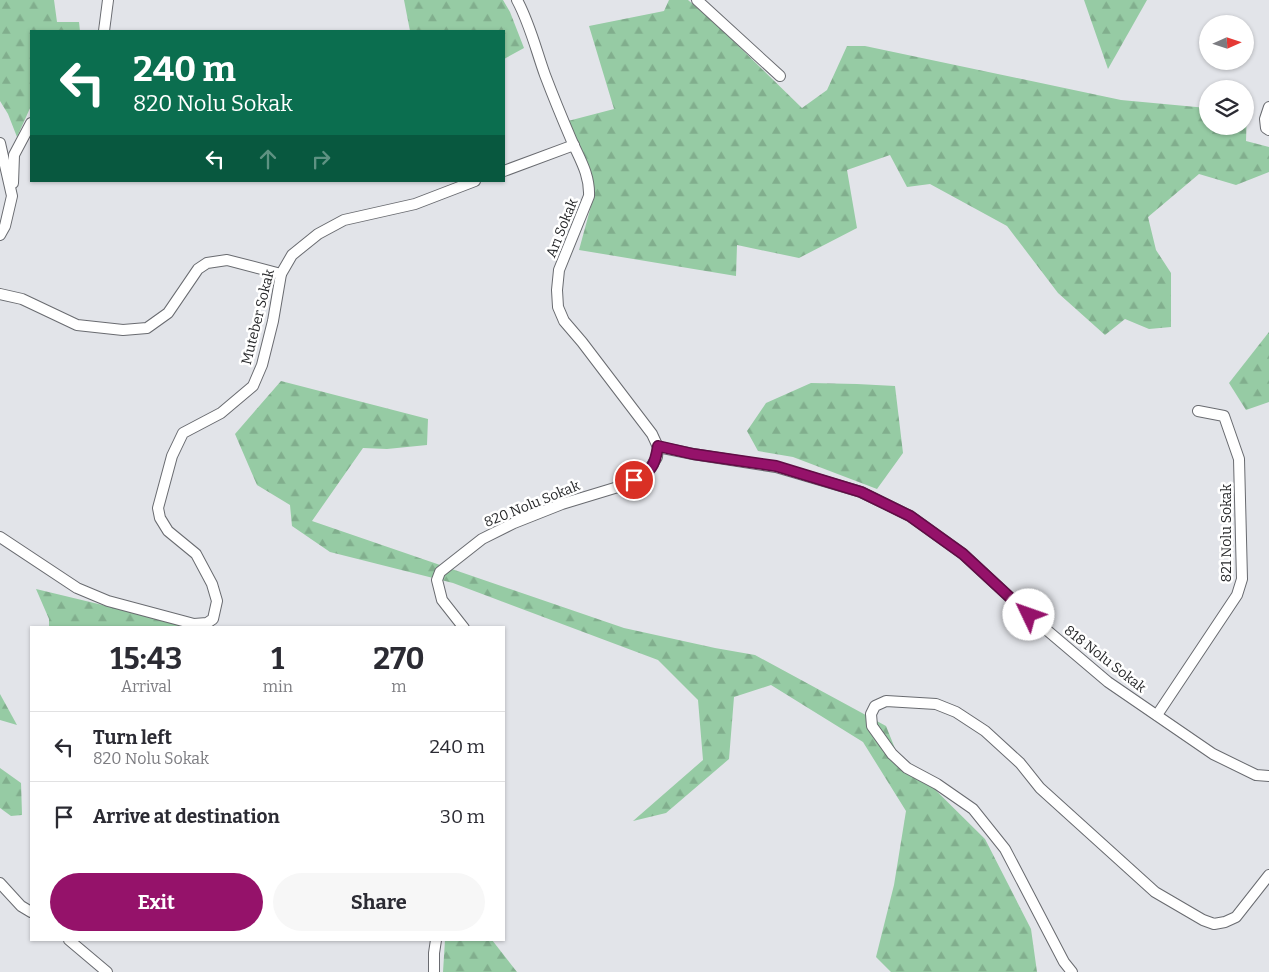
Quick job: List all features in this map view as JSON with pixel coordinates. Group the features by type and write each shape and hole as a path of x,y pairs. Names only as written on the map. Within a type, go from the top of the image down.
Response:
{"street":[{"path":"104,30 108,0"},
{"name":"Arı Sokak","path":"517,0 527,18 545,74 590,185 589,196 560,270 557,290 558,308 564,321 652,434 658,446"},
{"path":"698,0 780,76"},
{"path":"1269,107 1265,119 1266,128 1269,130"},
{"path":"0,234 5,226 12,196 14,155 30,125"},
{"path":"0,144 12,196"},
{"path":"505,171 574,146"},
{"name":"Muteber Sokak","path":"0,537 76,588 108,601 194,624 207,623 213,619 217,601 212,584 196,554 168,531 160,518 158,508 172,456 183,433 221,413 253,386 262,365 273,321 281,274 292,255 318,234 344,220 415,204 472,182"},
{"path":"0,294 22,299 77,325 123,330 147,328 168,313 198,269 207,263 227,260 281,274"},
{"name":"821 Nolu Sokak","path":"1157,715 1237,595 1242,578 1239,459 1224,416 1198,411"},
{"name":"820 Nolu Sokak","path":"462,626 442,600 437,580 440,572 482,539 514,523 562,504 618,487 646,475 657,457 658,446"},
{"name":"818 Nolu Sokak","path":"658,446 693,454 776,466 861,492 910,516 963,554 1029,615 1108,682 1213,754 1256,775 1269,776"},
{"path":"1072,972 1064,962 1005,848 973,809 937,784 907,768 892,754 872,726 871,714 876,706 886,701 936,704 956,712 985,731 1020,763 1040,788 1155,892 1202,920 1214,924 1236,917 1269,874"},
{"path":"0,883 21,906 30,911"},
{"path":"70,941 107,972"},
{"path":"434,972 436,941"}],"green space":[{"path":"0,0 54,0 57,22 79,22 80,30 30,30 30,108 17,137 8,114 0,101"},
{"path":"404,0 503,0 510,12 524,48 505,58 505,30 410,30"},
{"path":"669,0 688,0 718,26 802,108 827,90 847,46 865,46 1121,100 1199,107 1199,135 1246,135 1246,141 1269,147 1269,172 1236,185 1199,174 1148,217 1156,250 1171,273 1171,327 1149,329 1125,319 1105,335 1058,293 1007,226 930,184 907,187 890,155 847,170 857,228 799,258 737,245 736,276 579,250 594,195 568,121 614,109 589,26 664,11"},
{"path":"1084,0 1147,0 1108,69"},
{"path":"1269,332 1269,402 1246,410 1229,383"},
{"path":"281,381 428,419 427,445 387,449 363,448 312,521 624,628 755,655 886,726 896,751 985,839 1031,929 1037,972 891,972 876,957 894,885 906,811 863,742 771,685 734,697 729,759 666,813 633,821 703,760 698,700 658,660 453,583 330,552 292,526 290,505 257,485 235,434"},
{"path":"811,383 895,386 903,453 877,489 793,457 758,451 747,431 766,403"},
{"path":"36,589 190,626 49,626 49,619"},
{"path":"0,694 17,725 0,720"},
{"path":"0,768 21,783 22,815 11,816 0,808"},
{"path":"445,941 493,941 517,972 443,972"}],"route":[{"path":"634,480 646,475 657,457 658,446 693,454 776,466 861,492 910,516 963,554 1029,615"}]}
